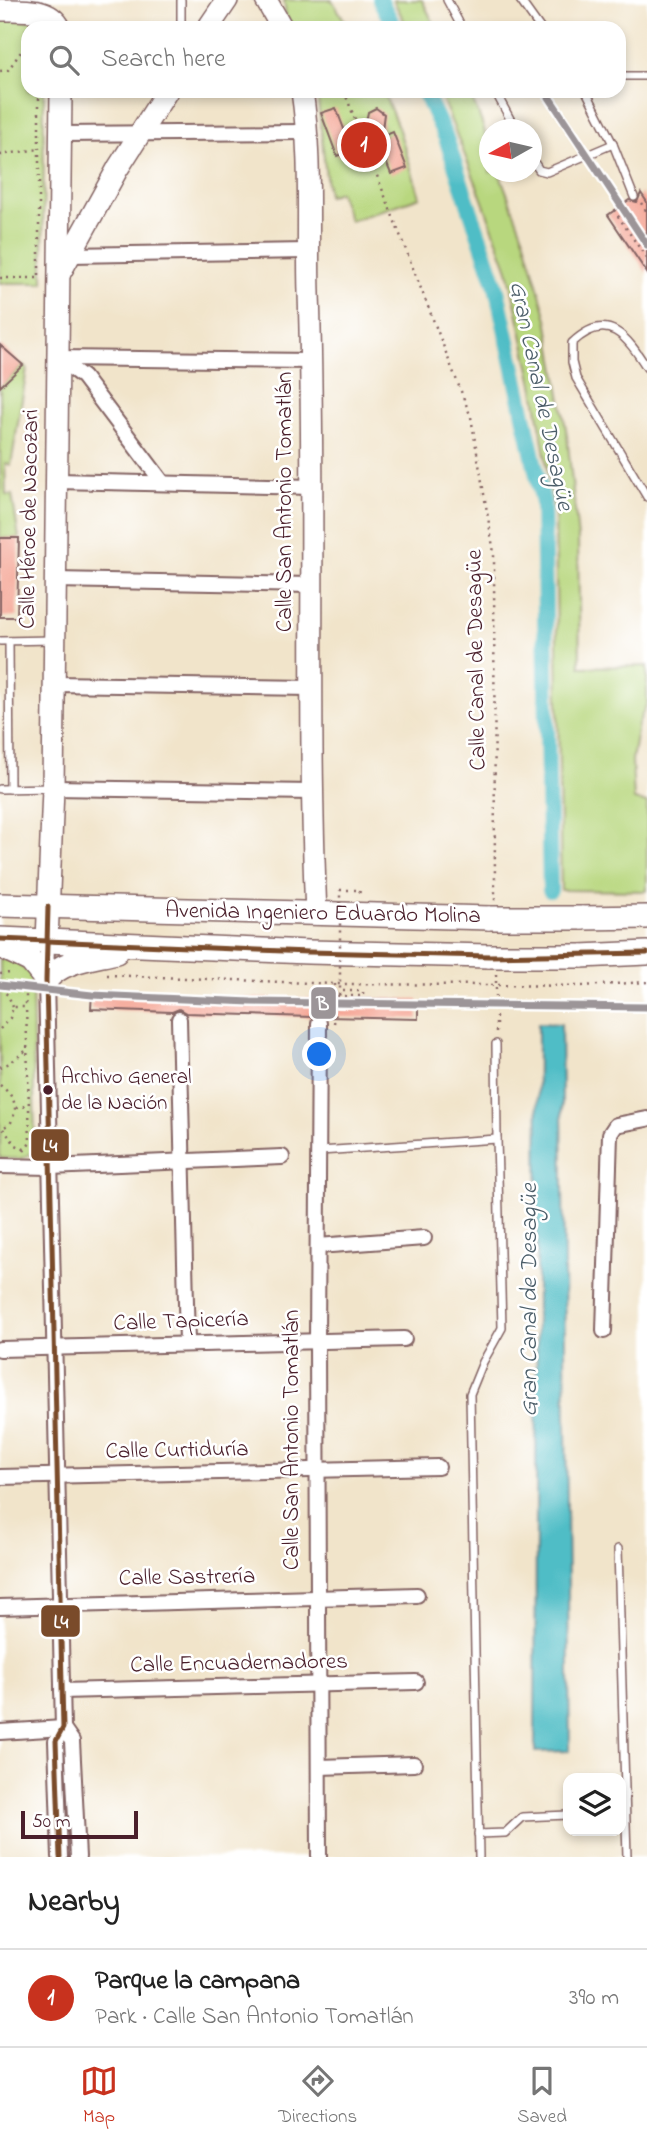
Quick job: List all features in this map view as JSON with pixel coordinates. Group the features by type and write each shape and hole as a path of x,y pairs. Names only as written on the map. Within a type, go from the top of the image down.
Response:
{"main road":[{"name":"Avenida Ingeniero Eduardo Molina","path":"0,905 316,914 493,913 581,918 647,917"},
{"name":"Avenida Ingeniero Eduardo Molina","path":"0,939 493,959 647,953"},
{"path":"0,946 32,961 36,980 64,965 138,946"}],"street":[{"path":"213,21 227,0"},
{"path":"266,0 278,21"},
{"path":"9,7 42,13 55,21"},
{"name":"Calle Héroe de Nacozari","path":"60,1857 56,1741 63,1728 50,1167 36,980 47,942 53,788 61,98"},
{"name":"Calle Héroe de Nacozari","path":"59,276 118,168 162,98"},
{"name":"Calle San Antonio Tomatlán","path":"303,98 306,132 312,361 311,688 316,914"},
{"path":"61,134 306,132"},
{"path":"70,256 308,251"},
{"path":"58,358 312,361"},
{"path":"58,358 83,377 163,483"},
{"path":"57,481 313,487"},
{"path":"55,580 311,585"},
{"path":"54,684 311,688"},
{"path":"53,788 313,792"},
{"path":"179,1019 187,1343"},
{"name":"Calle San Antonio Tomatlán","path":"319,1857 317,1341 320,1151 327,1023"},
{"path":"604,1331 610,1134 616,1125 644,1119"},
{"path":"0,1166 50,1167 282,1157"},
{"path":"318,1246 424,1238"},
{"name":"Calle Tapicería","path":"0,1349 404,1339"},
{"name":"Calle Curtiduría","path":"0,1477 438,1467"},
{"name":"Calle Sastrería","path":"0,1606 417,1595"},
{"name":"Calle Encuadernadores","path":"62,1691 416,1682"},
{"path":"0,1732 63,1728"},
{"name":"Calle Héroe de Nacozari","path":"63,1728 72,1741 78,1857"},
{"path":"319,1767 414,1764"}],"lane":[{"path":"181,0 181,21"},
{"path":"447,0 458,21"},
{"path":"520,0 535,21"},
{"path":"626,76 647,76"},
{"path":"499,98 510,119"},
{"path":"590,98 613,144 634,197"},
{"path":"542,171 547,172 613,144"},
{"path":"647,368 628,340 615,330 598,327 583,332 572,343 572,362 576,378 647,497"},
{"path":"10,789 4,641 55,640"},
{"path":"0,789 53,788"},
{"path":"479,1857 470,1394 483,1362 502,1328 496,1044"},
{"path":"320,1151 497,1139"},
{"path":"618,1549 622,1773"},
{"path":"478,1834 505,1833 522,1817 563,1815"},
{"path":"625,1836 627,1857"}],"path":[{"path":"0,71 8,70 21,52"},
{"path":"0,278 38,278 39,98"},
{"name":"Calle Canal de Desagüe","path":"347,98 471,418 494,553 493,913"},
{"path":"0,155 39,149"},
{"path":"614,210 647,259"},
{"path":"327,1023 340,991 340,903 340,890 360,890 360,895 349,895 338,895"},
{"path":"493,959 496,1044"},
{"path":"0,974 15,973"},
{"path":"98,974 335,984 582,986 647,982"},
{"path":"14,1156 26,1150 30,1143 26,1007 36,980"},
{"path":"335,984 335,996 363,996 363,991 340,991"},
{"path":"0,989 8,995 13,1007 10,1018 0,1029"},
{"path":"13,1007 26,1007"},
{"path":"0,1067 28,1049"},
{"path":"0,1085 14,1100 16,1108 10,1124 1,1128 16,1145 26,1150"},
{"path":"16,1108 29,1105"}],"green space":[{"path":"284,0 332,0 345,21 288,21"},
{"path":"393,0 422,0 432,21 404,21"},
{"path":"0,19 28,21 21,21 21,98 44,98 43,283 0,283"},
{"path":"318,98 386,98 420,197 350,221 339,192 328,196"},
{"path":"442,98 472,98 473,101 480,119 479,182 503,182 525,241 547,319 567,435 578,538 580,667 647,666 647,703 638,724 632,760 634,800 647,803 647,891 561,890 555,515 534,389 508,270"},
{"path":"23,365 27,369 11,465 5,463 6,495 12,495 19,538 0,538 0,387"},
{"path":"0,959 16,961 32,976 35,1148 28,1156 20,1159 0,1158"}],"water":[{"path":"538,1023 561,1024 570,1751 535,1752"}],"building":[{"path":"336,108 352,150 337,156 321,113"},
{"path":"376,108 384,114 381,137 393,132 407,168 391,174 371,125 366,122 368,112"},
{"path":"641,193 647,202 647,273 608,215 629,200 637,202"},
{"path":"0,345 23,365 0,387"},
{"path":"0,538 19,538 17,617 0,617"},
{"path":"92,992 250,998 418,999 418,1019 326,1017 320,1013 312,1017 186,1013 179,1009 172,1012 91,1009"}],"waterway":[{"name":"Gran Canal de Desagüe","path":"380,0 391,21"},
{"name":"Gran Canal de Desagüe","path":"427,98 446,138 496,286 543,503 550,890"}],"transit line":[{"name":"B","path":"550,98 647,245"},
{"name":"L4","path":"48,907 46,980 63,1728 56,1741 60,1857"},
{"name":"L4","path":"0,939 308,952 490,956 647,953"},
{"name":"B","path":"0,985 92,995 251,1002 647,1007"}],"place":[{"name":"Parque la campana","path":"364,145"},
{"name":"Archivo General de la Nación","path":"48,1090"}]}
